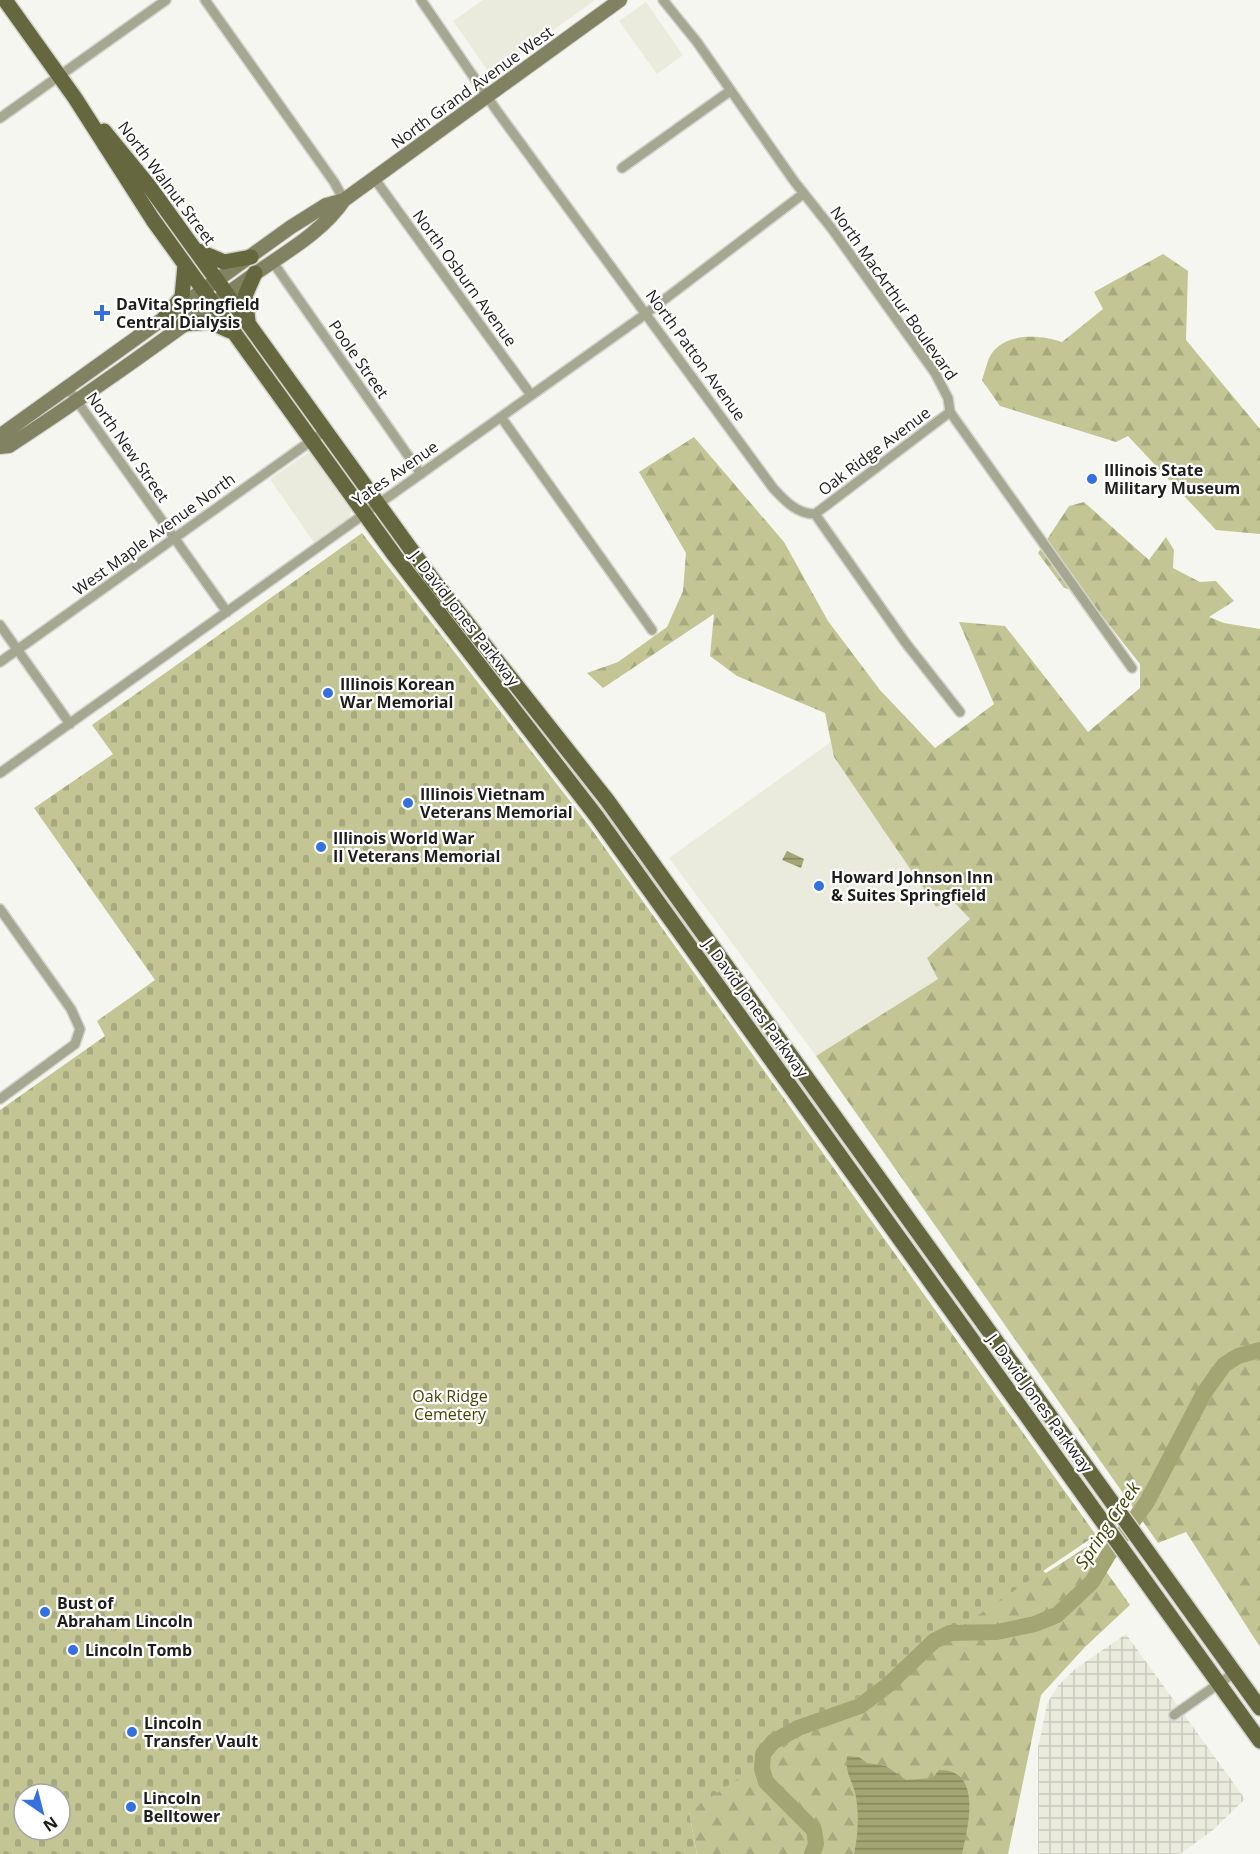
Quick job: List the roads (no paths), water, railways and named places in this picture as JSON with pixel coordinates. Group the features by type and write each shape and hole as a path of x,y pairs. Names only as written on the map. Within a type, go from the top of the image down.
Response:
{"main road":[{"name":"North Walnut Street","path":"5,0 75,98 128,183 213,303"},
{"name":"North Grand Avenue West","path":"0,447 9,446 77,401 272,261 334,215 344,200 620,0"},
{"name":"North Walnut Street","path":"75,98 123,153 226,294"},
{"name":"North Grand Avenue West","path":"0,439 1,435 67,387 308,216 326,205 344,200"},
{"path":"195,249 220,261 242,260 251,256"},
{"path":"165,317 182,297 185,265"},
{"path":"248,324 244,296 255,273"},
{"name":"J. David Jones Parkway","path":"226,294 456,610 607,800 1260,1708"},
{"name":"J. David Jones Parkway","path":"213,303 442,620 597,817 1260,1741"},
{"path":"183,324 215,323 235,334"}],"street":[{"path":"0,118 166,0"},
{"path":"205,0 334,182 344,200"},
{"name":"North Patton Avenue","path":"420,0 773,488 795,508 807,514 815,514"},
{"name":"North MacArthur Boulevard","path":"663,0 697,42 803,194 832,229 934,373 948,398 950,412 1132,668"},
{"path":"622,168 730,91"},
{"name":"North Osburn Avenue","path":"374,178 531,395"},
{"name":"Yates Avenue","path":"0,773 647,313 803,194"},
{"name":"Poole Street","path":"272,261 421,474"},
{"name":"North New Street","path":"67,387 227,612"},
{"name":"Oak Ridge Avenue","path":"815,514 950,412"},
{"path":"501,417 652,630"},
{"name":"West Maple Avenue North","path":"0,662 325,431"},
{"path":"815,514 905,642 960,712"},
{"path":"0,625 70,724"},
{"path":"0,909 71,1009 79,1023 80,1035 75,1044 0,1099"},
{"path":"1174,1714 1234,1673"}],"waterway":[{"name":"Spring Creek","path":"812,1854 816,1844 814,1830 766,1782 762,1769 763,1754 773,1742 798,1728 860,1706 888,1685 934,1641 950,1633 997,1632 1035,1624 1057,1615 1092,1582 1108,1555 1147,1502 1204,1393 1224,1365 1238,1356 1260,1350"}],"place":[{"name":"DaVita Springfield Central Dialysis","path":"102,313"},
{"name":"Illinois State Military Museum","path":"1092,479"},
{"name":"Illinois Korean War Memorial","path":"328,693"},
{"name":"Illinois Vietnam Veterans Memorial","path":"408,803"},
{"name":"Illinois World War II Veterans Memorial","path":"321,847"},
{"name":"Howard Johnson Inn & Suites Springfield","path":"819,886"},
{"name":"Bust of Abraham Lincoln","path":"45,1612"},
{"name":"Lincoln Tomb","path":"73,1650"},
{"name":"Lincoln Transfer Vault","path":"132,1732"},
{"name":"Lincoln Belltower","path":"131,1807"}],"park label":[{"name":"Oak Ridge Cemetery","path":"450,1405"}]}
